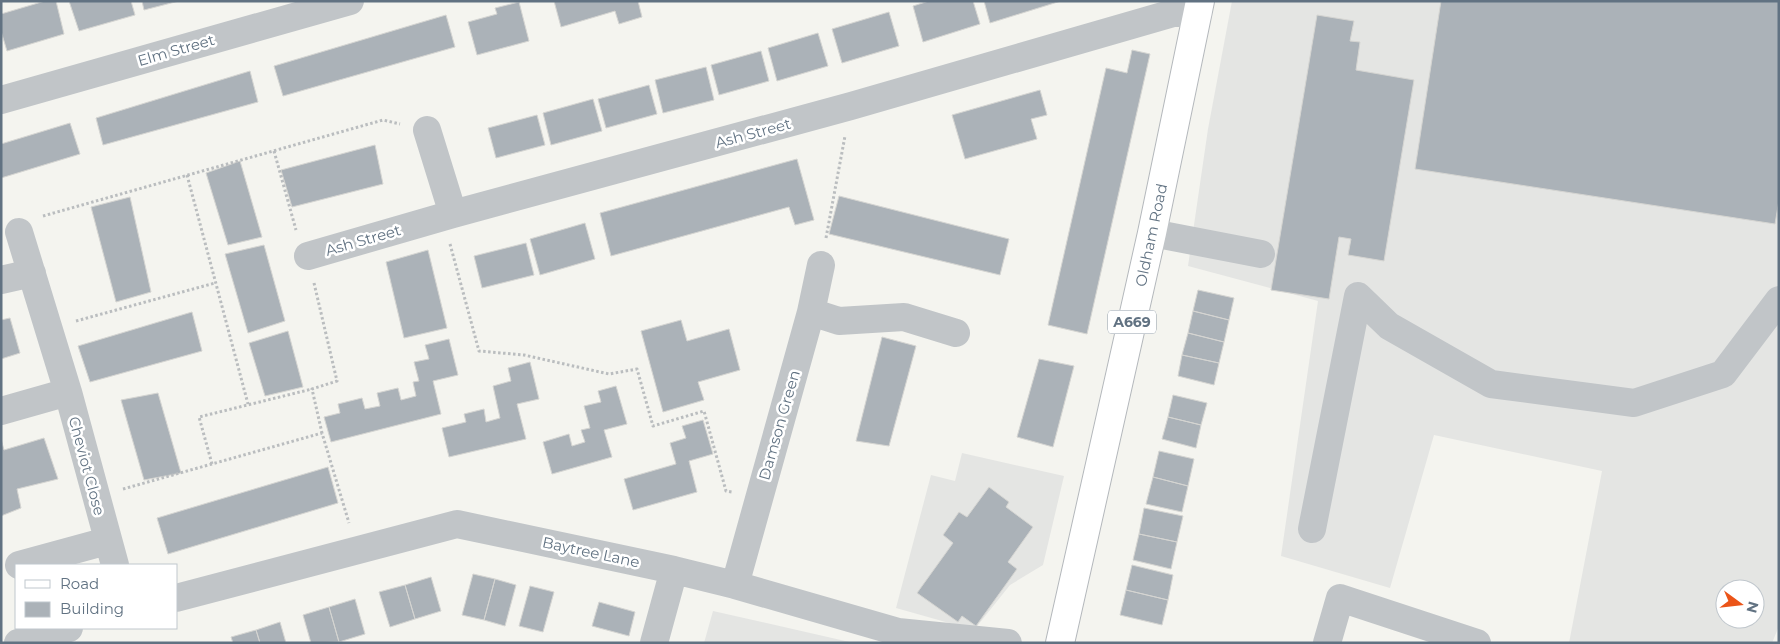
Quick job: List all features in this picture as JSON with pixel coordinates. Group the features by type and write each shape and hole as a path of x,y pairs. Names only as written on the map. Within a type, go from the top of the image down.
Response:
{"main road":[{"name":"Oldham Road","path":"1060,643 1152,233 1199,7"}],"street":[{"name":"Elm Street","path":"1,100 350,1"},
{"name":"Ash Street","path":"308,256 448,215 851,106 1199,7"},
{"path":"427,130 448,215"},
{"name":"Cheviot Close","path":"19,232 68,392 111,553 34,564"},
{"path":"1152,233 1261,254"},
{"name":"Damson Green","path":"735,585 811,312 821,265"},
{"path":"1,280 32,273"},
{"path":"1312,529 1358,296 1389,326 1491,384 1634,403 1723,374 1779,300"},
{"path":"811,312 839,321 904,317 956,333"},
{"path":"1,412 68,392"},
{"name":"Baytree Lane","path":"178,597 456,524 674,570 735,585 898,632 1008,643"},
{"path":"654,643 674,570"},
{"path":"1326,643 1340,598 1476,643"},
{"path":"18,643 66,629"}],"path":[{"path":"821,265 851,106"},
{"path":"19,232 46,214 383,120 427,130"},
{"path":"212,464 199,417 312,389 336,381 308,256 293,223 274,151"},
{"path":"187,175 248,404"},
{"path":"448,215 479,351 524,355 608,374 637,369 653,426 704,411 726,491 759,499"},
{"path":"48,329 216,283"},
{"path":"312,389 322,433 356,550"},
{"path":"96,497 322,433"}],"shaded area":[{"path":"1232,1 1779,1 1779,626 1772,643 1569,643 1602,471 1434,435 1390,588 1281,556 1318,301 1188,266 1208,129"},
{"path":"962,453 1064,476 1043,565 1010,585 974,630 896,608 931,475 955,481"},
{"path":"713,611 854,643 704,643"}],"building":[{"path":"45,1 56,1 64,34 7,51 1,31 1,14"},
{"path":"69,1 131,1 135,15 79,31"},
{"path":"142,1 179,1 144,10"},
{"path":"554,1 638,1 642,17 619,24 615,11 561,27"},
{"path":"929,1 973,1 980,24 923,42 913,6"},
{"path":"984,1 1061,1 990,23"},
{"path":"1441,1 1779,1 1779,200 1775,224 1415,169"},
{"path":"519,2 529,41 477,55 468,22 497,14 495,8"},
{"path":"889,12 899,46 842,63 832,29"},
{"path":"446,15 455,47 283,96 274,66"},
{"path":"1317,15 1354,21 1350,41 1360,42 1356,70 1414,80 1384,261 1348,255 1351,239 1339,237 1329,299 1271,290"},
{"path":"818,33 828,66 777,81 768,48"},
{"path":"1132,50 1150,54 1087,334 1048,325 1106,68 1127,73"},
{"path":"761,51 769,81 719,95 711,65"},
{"path":"706,67 714,100 663,113 655,80"},
{"path":"250,71 258,102 103,145 96,118"},
{"path":"649,85 657,114 606,128 598,99"},
{"path":"1040,90 1047,115 1031,119 1037,139 965,159 952,115"},
{"path":"593,99 602,131 551,145 543,113"},
{"path":"537,115 545,145 496,158 488,128"},
{"path":"70,123 80,154 1,178 1,144"},
{"path":"375,145 383,184 292,207 281,170"},
{"path":"797,159 814,220 795,225 789,207 611,256 600,213"},
{"path":"240,161 262,237 228,245 206,173"},
{"path":"839,196 1009,239 1000,275 829,234"},
{"path":"130,197 151,292 116,302 91,207"},
{"path":"585,223 595,259 540,275 530,239"},
{"path":"526,243 534,275 482,288 474,256"},
{"path":"264,245 285,321 248,333 225,254"},
{"path":"428,250 447,328 404,338 386,262"},
{"path":"1198,290 1234,298 1229,320 1193,311"},
{"path":"1193,311 1229,320 1224,342 1188,333"},
{"path":"192,312 202,351 90,382 78,346"},
{"path":"10,318 20,353 1,359 1,320"},
{"path":"681,320 687,341 729,329 740,370 698,382 704,400 663,412 641,331"},
{"path":"288,331 303,387 265,396 249,343"},
{"path":"1188,333 1224,342 1219,363 1182,355"},
{"path":"882,337 916,346 889,446 856,441"},
{"path":"449,339 458,375 433,381 441,414 331,442 324,417 340,413 338,404 362,398 365,409 380,406 377,393 398,388 401,400 416,396 413,382 419,381 414,362 429,359 425,345"},
{"path":"1182,355 1219,363 1214,385 1178,376"},
{"path":"1039,359 1074,366 1053,447 1017,437"},
{"path":"530,362 539,399 517,404 526,439 449,457 442,428 466,422 464,414 484,409 486,422 500,418 493,386 511,381 508,368"},
{"path":"616,386 627,424 604,430 612,457 552,474 543,442 569,434 572,446 585,442 581,430 590,428 584,406 601,402 598,391"},
{"path":"158,393 181,473 144,480 121,400"},
{"path":"1173,395 1207,403 1201,425 1168,417"},
{"path":"1168,417 1201,425 1196,448 1162,439"},
{"path":"703,420 713,454 689,461 697,492 633,510 624,479 676,464 670,443 686,438 682,426"},
{"path":"44,438 58,479 17,489 21,508 1,516 1,439 4,450"},
{"path":"1159,451 1194,459 1188,486 1153,477"},
{"path":"328,467 338,503 168,554 157,518"},
{"path":"1153,477 1188,486 1182,512 1146,504"},
{"path":"989,487 1009,502 1006,507 1033,527 1008,562 1017,569 976,626 962,616 958,622 917,593 953,543 943,535 959,512 967,517"},
{"path":"1144,508 1183,516 1177,542 1139,534"},
{"path":"1139,534 1177,542 1171,569 1133,560"},
{"path":"1132,565 1173,575 1168,600 1126,590"},
{"path":"473,574 495,579 484,620 462,615"},
{"path":"431,577 441,611 415,619 405,585"},
{"path":"495,579 516,585 505,626 484,620"},
{"path":"405,585 415,619 390,627 379,592"},
{"path":"530,586 554,592 543,632 519,626"},
{"path":"1126,590 1168,600 1162,625 1120,615"},
{"path":"355,599 365,634 339,642 329,607"},
{"path":"599,602 635,612 629,636 592,626"},
{"path":"329,607 339,642 311,643 303,615"},
{"path":"280,622 286,643 260,643 256,630"},
{"path":"256,630 260,643 233,643 231,637"}]}
